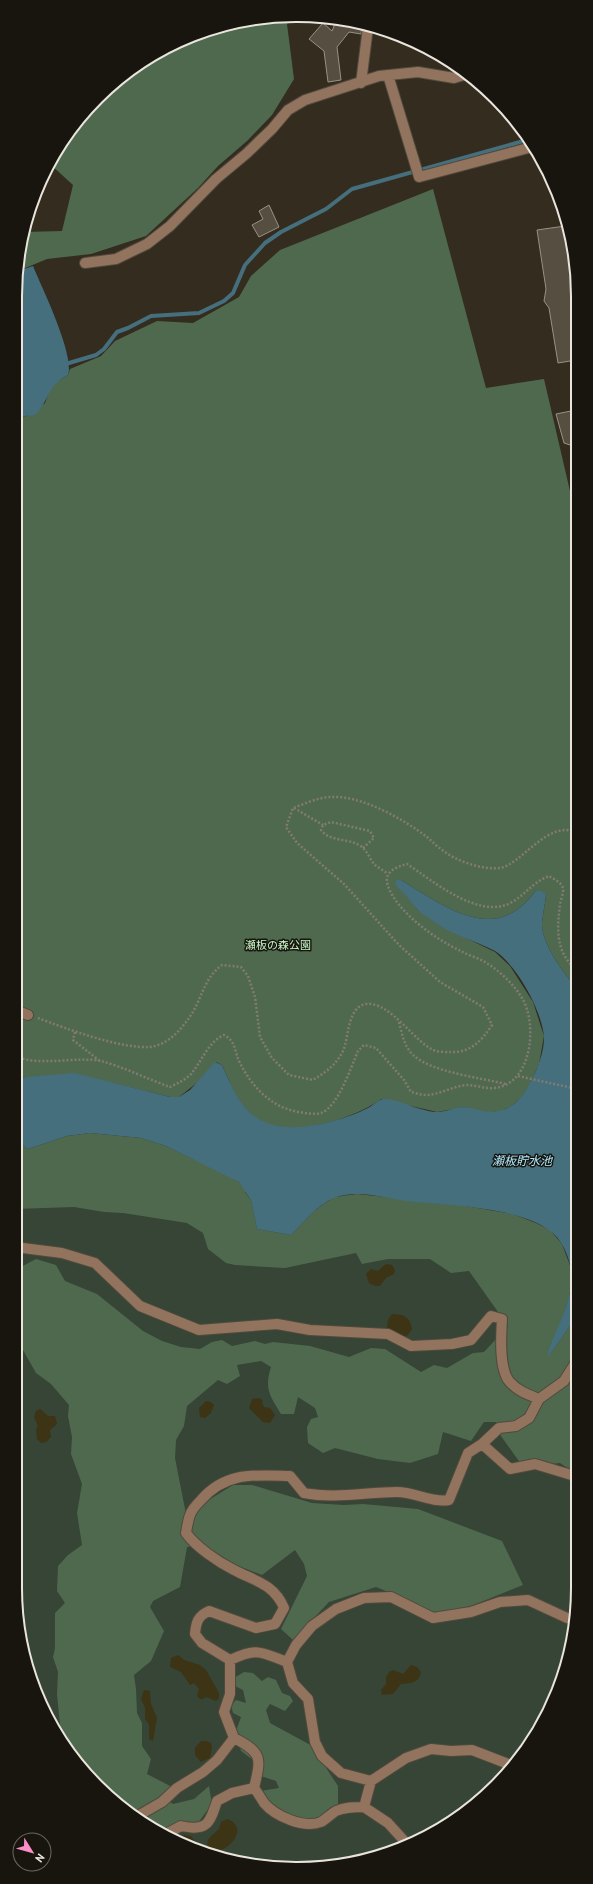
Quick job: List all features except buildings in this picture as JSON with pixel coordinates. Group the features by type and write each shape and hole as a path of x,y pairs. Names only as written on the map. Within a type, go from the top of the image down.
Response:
{"street":[{"path":"361,82 368,31"},
{"path":"85,263 116,259 147,244 170,226 216,179 272,129 288,110 305,100 388,75 418,72 454,78 460,76"},
{"path":"388,75 419,177 528,148"},
{"path":"22,1013 28,1015"},
{"path":"22,1248 62,1253 95,1263 140,1306 199,1330 278,1324 310,1330 388,1334 411,1346 452,1344 472,1340 491,1316 502,1319 500,1353 509,1381 524,1393 539,1399"},
{"path":"230,1660 202,1643 195,1634 196,1622 202,1614 209,1611 256,1628 275,1624 284,1608 280,1597 270,1588 234,1570 201,1549 186,1533 190,1515 208,1491 224,1481 239,1477 261,1475 290,1476 304,1494 324,1497 399,1492 441,1501 449,1500 468,1453 482,1444 499,1428 516,1426 529,1418 539,1399 564,1381 571,1370"},
{"path":"482,1444 510,1469 535,1464 571,1474"},
{"path":"507,1763 472,1750 450,1752 431,1749 406,1758 371,1781 360,1780 342,1773 322,1756 315,1742 308,1699 293,1683 287,1662 296,1645 312,1626 336,1609 364,1598 390,1597 433,1618 471,1612 500,1602 528,1600 569,1619"},
{"path":"230,1660 247,1652 262,1652 287,1662"},
{"path":"230,1660 230,1694 224,1712 234,1738 255,1750 260,1761 254,1788 265,1804 278,1814 292,1820 308,1824 321,1822 336,1811 351,1807 364,1806 388,1823 404,1840"},
{"path":"141,1814 162,1802 177,1788 203,1772 217,1760 234,1738"},
{"path":"364,1806 371,1781"},
{"path":"171,1832 181,1826 193,1829 205,1827 210,1821 217,1801 232,1793 254,1788"}],"path":[{"path":"293,808 330,797 356,800 391,813 428,838 441,850 465,863 501,868 511,863 531,846 558,831 571,831"},
{"path":"293,808 323,825"},
{"path":"28,1015 75,1032 121,1044 151,1047 169,1040 189,1018 208,978 222,965 240,967 248,976 255,997 260,1037 272,1058 288,1074 313,1080 330,1070 343,1050 349,1023 360,1007 366,1004 376,1005 388,1012 435,1051 463,1053 482,1039 492,1025 483,1007 440,982 400,945 344,884 297,843 286,827 293,808"},
{"path":"323,825 331,822 370,831 374,838 363,848"},
{"path":"323,825 321,830 326,836 333,839 343,839 363,848 375,865 388,874"},
{"path":"75,1032 73,1040 100,1061 170,1087 185,1080 192,1073 216,1039 224,1035 235,1044 240,1063 261,1093 272,1103 282,1108 312,1114 321,1113 332,1105 358,1051 364,1045 376,1048 404,1080 411,1092 426,1096 467,1085 494,1088 506,1084 518,1076 527,1061 530,1048 528,1018 523,999 506,978 488,963 459,951 428,931 404,911 391,893 387,883 388,874 395,867 407,864 460,900 496,908 512,902 528,888 549,876 559,881 563,888 557,934 558,942 571,964"},
{"path":"399,1021 403,1040 413,1055 432,1067 506,1084"},
{"path":"22,1059 100,1061"},
{"path":"518,1076 571,1088"}],"green space":[{"path":"288,22 294,79 272,115 247,141 218,166 198,188 146,236 91,254 47,259 24,269 29,232 62,231 73,185 54,168 79,129 102,102 129,79 159,59 191,43 225,31 243,27"},
{"name":"瀬板の森公園","path":"433,189 486,388 544,379 571,495 571,981 554,958 545,940 542,923 546,895 536,890 521,907 504,916 488,919 470,916 453,910 401,880 396,885 404,892 418,910 439,925 495,952 510,966 533,1002 544,1036 539,1064 529,1087 520,1099 510,1107 501,1111 484,1113 465,1107 437,1112 381,1099 368,1107 335,1121 298,1128 281,1127 265,1123 252,1115 242,1105 234,1092 222,1065 216,1062 203,1078 179,1097 170,1097 116,1084 22,1077 22,416 27,416 45,403 50,389 58,381 68,375 70,369 101,356 115,341 157,321 193,323 239,297 251,276 280,250"},
{"path":"90,1133 141,1138 166,1146 227,1175 239,1182 247,1191 245,1192 251,1200 257,1229 291,1235 313,1212 325,1203 335,1197 357,1194 454,1204 513,1214 550,1230 562,1244 571,1268 569,1298 550,1354 571,1324 571,1470 560,1463 523,1467 501,1436 496,1422 484,1422 471,1441 443,1432 438,1454 410,1463 378,1459 335,1448 323,1453 308,1443 307,1427 311,1419 318,1417 315,1408 298,1397 294,1414 281,1414 269,1392 268,1381 271,1367 261,1361 237,1365 240,1376 227,1384 218,1380 187,1406 184,1426 176,1440 175,1458 186,1514 233,1485 252,1485 312,1503 344,1505 363,1504 418,1509 502,1541 523,1585 471,1606 437,1614 376,1587 329,1602 293,1640 281,1629 307,1576 304,1564 295,1550 262,1575 236,1565 204,1545 187,1547 180,1587 153,1601 150,1607 164,1631 151,1661 134,1675 137,1713 142,1723 142,1746 151,1759 147,1774 172,1787 165,1798 173,1804 194,1799 209,1786 212,1804 192,1831 171,1832 144,1816 129,1805 102,1782 79,1755 60,1727 57,1694 58,1672 53,1657 55,1648 55,1613 65,1603 57,1591 58,1566 68,1555 82,1545 77,1513 82,1484 71,1454 72,1437 68,1416 69,1405 51,1384 36,1373 23,1350 22,1266 36,1259 56,1265 65,1281 97,1294 143,1331 162,1341 181,1347 200,1349 212,1342 222,1340 232,1346 255,1341 265,1344 273,1342 310,1346 349,1357 371,1348 385,1349 421,1372 434,1365 447,1368 473,1353 484,1352 508,1326 469,1271 451,1273 430,1259 388,1259 362,1264 356,1253 285,1268 235,1265 226,1263 208,1249 203,1233 187,1223 74,1207 22,1209 22,1145 28,1149 67,1136"},
{"path":"141,1138 166,1146 239,1182 409,1201 548,1356 571,1324 571,1588 569,1623 562,1659 543,1709 525,1740 491,1782 449,1816 418,1834 402,1841 368,1853 350,1857 332,1860 296,1862 261,1860 243,1857 225,1853 191,1841 175,1834 144,1816 102,1782 68,1740 50,1709 31,1659 24,1623 22,1588 22,1142 28,1149 52,1142"},
{"path":"244,1672 253,1673 262,1681 268,1677 276,1680 282,1693 290,1696 293,1701 285,1711 270,1704 266,1710 270,1723 316,1748 317,1754 338,1786 338,1807 336,1818 324,1826 267,1808 260,1791 279,1788 276,1781 261,1776 253,1760 241,1751 235,1734 241,1717 233,1713 231,1705 236,1700 246,1703 243,1690 233,1685 234,1678"}],"sand":[{"path":"386,1264 392,1265 395,1270 394,1274 386,1278 380,1286 375,1286 369,1283 366,1274 371,1269 378,1271"},
{"path":"392,1314 400,1315 408,1319 412,1329 408,1335 401,1337 387,1327 388,1320"},
{"path":"258,1398 263,1400 262,1403 264,1407 270,1408 275,1415 270,1423 263,1422 249,1408 252,1399"},
{"path":"206,1401 211,1402 214,1405 211,1413 205,1418 200,1417 199,1408"},
{"path":"40,1409 48,1416 55,1416 57,1424 50,1430 51,1437 46,1442 41,1443 37,1439 36,1429 38,1426 34,1417 36,1411"},
{"path":"178,1655 184,1660 200,1665 206,1670 219,1693 219,1698 216,1701 206,1697 200,1699 197,1696 199,1689 194,1683 190,1685 181,1672 170,1667 171,1658"},
{"path":"411,1665 417,1667 421,1672 420,1676 411,1683 401,1684 393,1694 382,1695 381,1690 386,1684 386,1677 389,1672 393,1670 403,1674"},
{"path":"144,1690 150,1691 151,1704 157,1718 153,1741 149,1739 149,1724 145,1719 145,1708 141,1699"},
{"path":"201,1741 211,1743 212,1747 210,1758 201,1762 195,1755 195,1748"},
{"path":"227,1819 234,1823 237,1828 237,1833 231,1844 219,1851 208,1847 207,1845 211,1836 219,1829 221,1822"},
{"path":"184,1835 191,1836 194,1840 193,1842 182,1837"}],"water":[{"path":"33,266 56,321 67,353 69,365 68,375 56,384 35,415 22,416 22,296 24,269"},
{"name":"瀬板貯水池","path":"396,880 401,880 453,910 470,916 488,919 504,916 521,907 536,890 541,891 546,895 542,923 545,940 554,958 571,981 571,1270 562,1244 554,1234 537,1223 502,1212 481,1208 351,1194 334,1198 322,1205 291,1235 257,1229 251,1200 239,1182 166,1146 141,1138 90,1133 67,1136 28,1149 22,1145 22,1077 74,1073 170,1097 179,1097 190,1090 215,1062 222,1065 235,1092 253,1115 270,1124 293,1127 320,1124 346,1117 368,1108 384,1099 394,1100 421,1109 436,1112 464,1107 491,1112 508,1108 514,1104 523,1095 533,1077 543,1051 544,1038 542,1027 534,1002 519,977 503,957 495,951 444,928 424,915 396,886"},
{"name":"瀬板貯水池","path":"571,1280 571,1324 548,1357 550,1346 562,1317"}],"waterway":[{"path":"69,363 96,355 104,349 117,332 151,316 199,313 224,301 233,293 245,265 265,243 281,232 326,209 352,189 523,141"}]}
